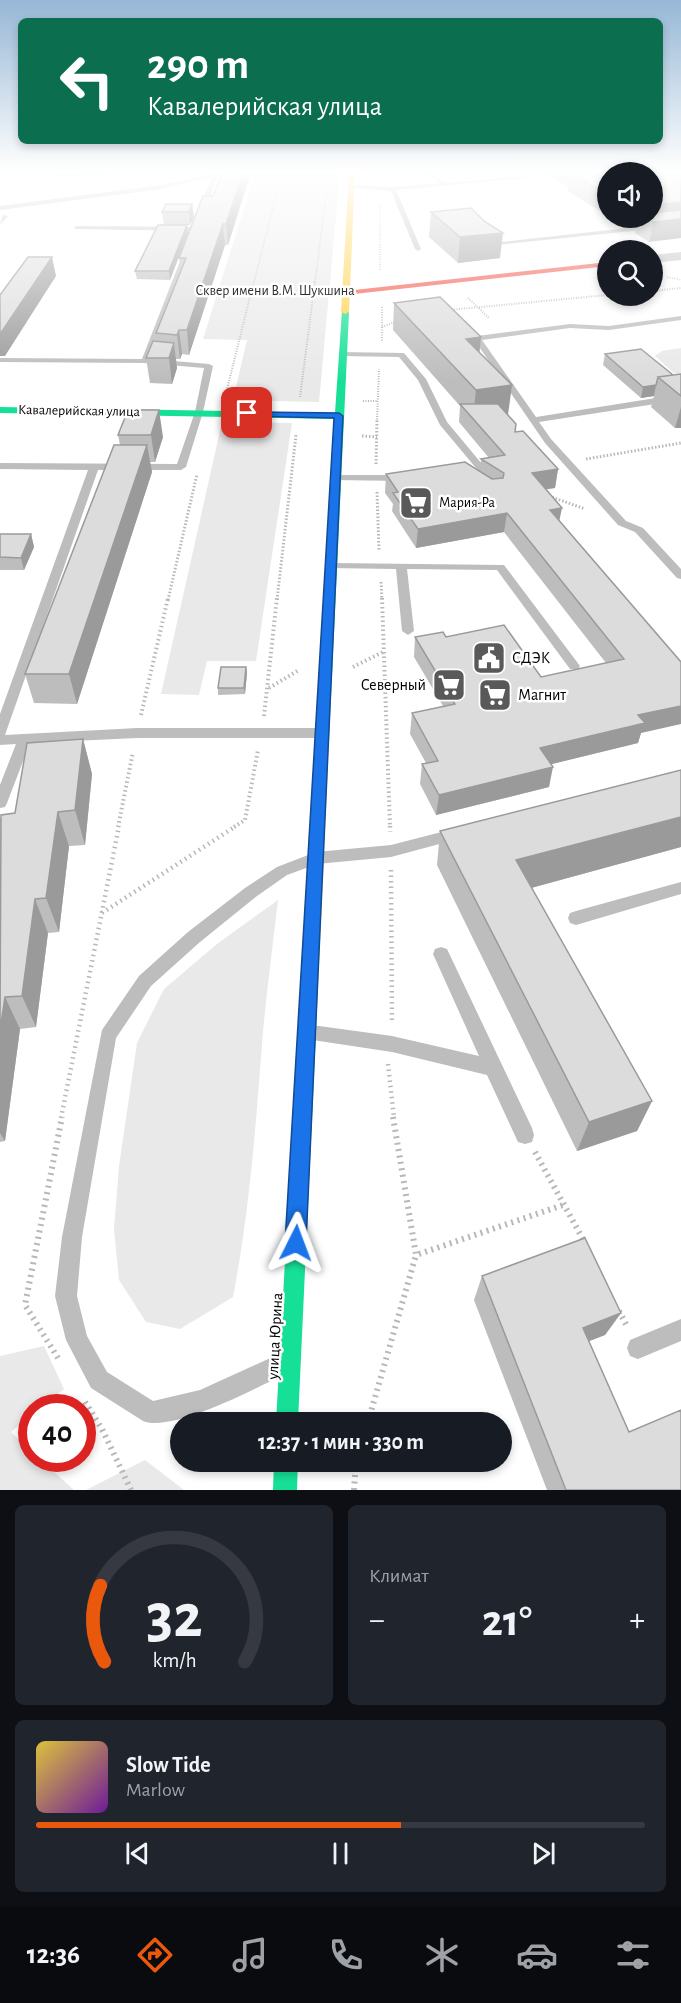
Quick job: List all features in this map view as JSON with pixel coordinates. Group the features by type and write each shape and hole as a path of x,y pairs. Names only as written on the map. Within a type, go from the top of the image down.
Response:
{"street":[{"name":"улица Юрина","path":"287,1412 348,243"},
{"path":"663,258 681,256"},
{"path":"345,293 597,265"},
{"name":"Кавалерийская улица","path":"0,410 339,416"},
{"path":"285,1490 286,1472"}],"lane":[{"path":"145,361 190,243"},
{"path":"415,243 418,249"},
{"path":"486,244 500,243"},
{"path":"681,318 609,328 570,326 477,338 534,420 543,441 568,462 622,523 639,530 681,575"},
{"path":"342,354 401,355 422,379 443,423 484,472"},
{"path":"0,360 145,361 209,366 199,412 181,467 0,466"},
{"path":"534,420 681,397"},
{"path":"468,454 484,451"},
{"path":"0,732 94,467"},
{"path":"336,478 391,479 414,476"},
{"path":"331,566 500,567 574,666"},
{"path":"401,566 408,631"},
{"path":"0,740 137,733 322,733"},
{"path":"0,803 25,739"},
{"path":"290,1359 202,1401 151,1413 99,1380 77,1340 66,1296 72,1237 108,1036 145,981 194,936 251,892 282,872 316,858 391,851 472,830"},
{"path":"576,918 681,888"},
{"path":"441,954 525,1135"},
{"path":"307,1032 393,1044 493,1068"},
{"path":"638,1348 681,1330"}],"path":[{"path":"226,393 265,243"},
{"path":"102,914 245,820 270,677 298,415 320,243"},
{"path":"380,243 380,274"},
{"path":"663,290 681,288"},
{"path":"466,295 489,318"},
{"path":"444,311 597,296"},
{"path":"371,1412 416,1255 387,1069 393,1044 391,851 376,478 379,354 382,350 383,305"},
{"path":"382,327 402,320"},
{"path":"568,462 681,443"},
{"path":"25,1305 137,733 198,470"},
{"path":"539,493 622,523"},
{"path":"525,1135 566,1204 586,1245"},
{"path":"416,1255 566,1204"},
{"path":"617,1307 638,1348"},
{"path":"354,1490 355,1472"}],"green space":[{"name":"Сквер имени В.М. Шукшина","path":"233,243 334,243 319,402 233,400 247,340 203,339"},
{"path":"681,348 681,375 674,373 655,356 662,351"},
{"path":"222,422 292,423 256,661 207,661 199,695 161,694"},
{"path":"278,900 248,1198 233,1297 180,1329 146,1322 119,1280 114,1229 119,1166 137,1043 164,989 217,944"},
{"path":"44,1346 64,1389 58,1394 18,1394 18,1426 11,1432 18,1439 18,1472 54,1472 74,1490 0,1490 0,1356"},
{"path":"145,1460 184,1490 86,1490"}],"building":[{"path":"149,243 180,243 169,271 135,271"},
{"path":"185,243 217,243 187,330 179,330 177,335 156,333 186,258 179,258"},
{"path":"28,257 52,257 0,334 0,295"},
{"path":"440,297 481,337 466,339 512,385 476,390 394,303"},
{"path":"153,341 174,343 169,358 146,358"},
{"path":"641,349 673,375 658,377 656,385 643,387 605,354"},
{"path":"681,374 681,396 658,377"},
{"path":"460,404 498,404 516,424 515,432 523,431 558,469 532,473 562,508 550,510 681,662 681,706 638,715 645,723 540,748 553,767 439,795 422,764 438,761 412,713 455,704 415,637 443,632 446,637 504,625 541,677 624,659 507,513 418,529 393,493 398,492 386,474 465,462 492,479 503,478 504,473 481,459 505,455"},
{"path":"128,410 159,410 151,435 118,435"},
{"path":"114,445 147,445 69,674 25,674"},
{"path":"0,534 31,534 21,558 0,557"},
{"path":"221,667 246,667 244,688 218,688"},
{"path":"83,739 75,810 58,812 46,898 35,899 22,996 5,997 0,1030 1,815 15,813 27,743"},
{"path":"681,770 681,817 516,860 652,1101 589,1122 440,831"},
{"path":"585,1238 621,1313 583,1328 629,1432 681,1410 681,1490 566,1490 482,1276"}],"traffic: fast":[{"path":"322,740 345,312"},
{"path":"0,410 339,416"},
{"path":"288,1412 308,1010"},
{"path":"285,1490 286,1472"}],"traffic: slow":[{"path":"345,312 348,243"},
{"path":"308,1010 322,740"}],"traffic: jam":[{"path":"345,293 597,265"}],"place":[{"name":"Мария-Ра","path":"416,503"},
{"name":"СДЭК","path":"489,658"},
{"name":"Северный","path":"449,685"},
{"name":"Магнит","path":"495,695"}],"route":[{"path":"247,413 339,416 296,1243"}]}
